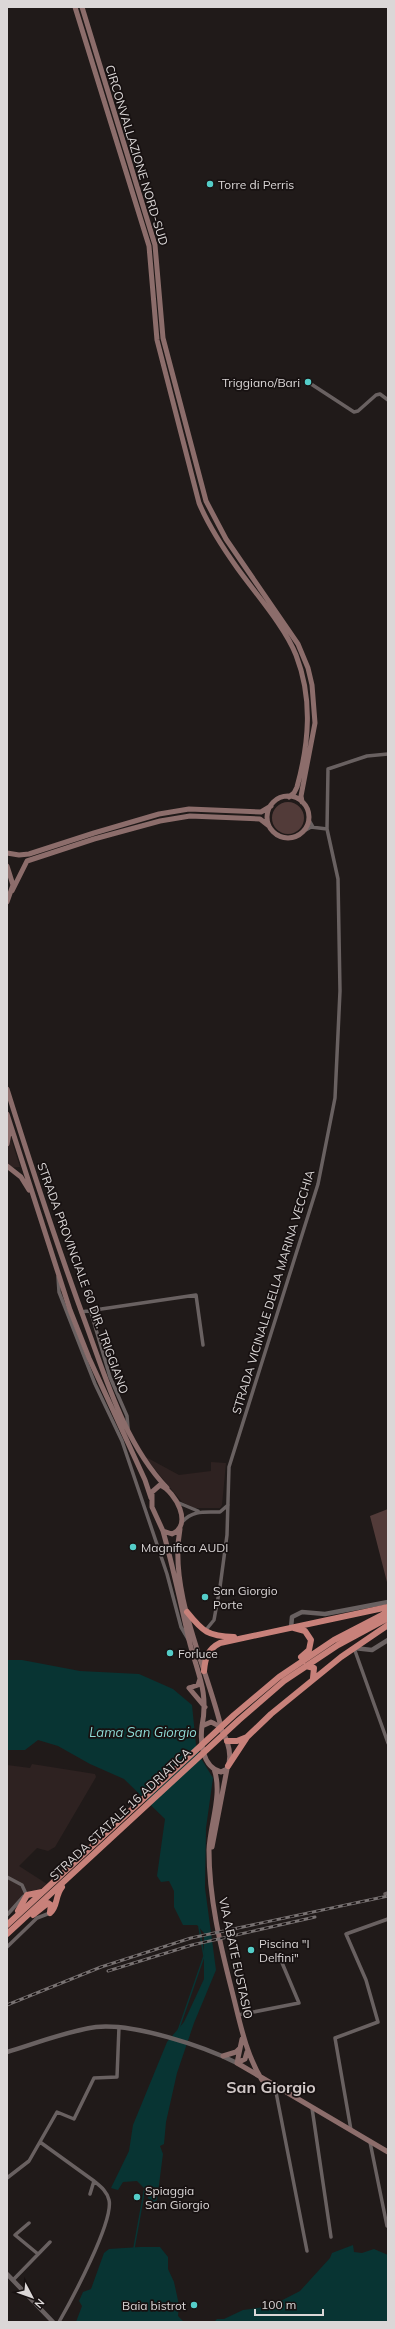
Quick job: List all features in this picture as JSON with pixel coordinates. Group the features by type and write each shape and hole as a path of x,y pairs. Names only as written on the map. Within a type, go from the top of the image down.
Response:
{"highway":[{"path":"204,1671 207,1656 213,1647 237,1638 388,1607"},
{"path":"187,1612 205,1632 212,1635 237,1638"},
{"name":"STRADA STATALE 16 ADRIATICA","path":"8,1924 142,1805 289,1669 334,1640 388,1612"},
{"name":"STRADA STATALE 16 ADRIATICA","path":"237,1717 284,1681 338,1645 388,1618"},
{"path":"228,1767 247,1737 311,1680 388,1625"},
{"path":"289,1669 306,1654 311,1644 305,1631 291,1628"},
{"path":"306,1666 314,1668 328,1668"},
{"path":"311,1680 313,1678 314,1668"},
{"path":"227,1741 237,1741 247,1737"},
{"name":"STRADA STATALE 16 ADRIATICA","path":"7,1934 88,1859 142,1805"},
{"path":"50,1913 54,1910 58,1891 83,1867 88,1859"},
{"path":"8,1924 26,1895 45,1890"},
{"path":"16,1925 24,1922 48,1903 52,1906 50,1913"}],"main road":[{"name":"CIRCONVALLAZIONE NORD-SUD","path":"75,7 149,246 157,340 205,518 220,544 287,639 301,670 308,701 308,735 297,787 294,793 289,797"},
{"name":"CIRCONVALLAZIONE NORD-SUD","path":"82,7 155,245 163,338 206,501 226,539 298,644 308,668 314,699 315,722 301,796 302,802"},
{"path":"7,853 19,855 29,854 94,832 181,810 219,809 261,812 276,801 289,797 302,802 309,814 309,820 304,830 292,838 279,836 260,819 190,816 160,821 94,839 26,861 7,902"},
{"path":"269,826 268,812 271,806"},
{"path":"7,866 12,880 12,891"},
{"name":"STRADA PROVINCIALE 60 DIR. TRIGGIANO","path":"7,1088 81,1312 108,1385 128,1429 151,1472 179,1503"},
{"path":"7,1114 58,1272 89,1358 136,1460 151,1498 154,1513 163,1531 190,1642 205,1694 201,1741 203,1750 214,1769 217,1791 210,1839 209,1862"},
{"path":"7,1126 9,1133 7,1144"},
{"path":"7,1166 26,1184 41,1220"},
{"path":"151,1498 158,1486 167,1488"},
{"path":"179,1503 182,1522 177,1559 187,1612 222,1731 227,1741 228,1767 209,1862"},
{"path":"163,1531 172,1534 180,1529"},
{"path":"200,1678 198,1685 189,1688 205,1707"},
{"path":"202,1726 211,1722 222,1731"},
{"path":"214,1769 221,1772 228,1767"},
{"name":"VIA ABATE EUSTASIO","path":"209,1862 216,1921 242,2035 247,2052 262,2080"},
{"name":"VIA ABATE EUSTASIO","path":"237,2063 242,2035"},
{"path":"223,2056 236,2052 241,2047"},
{"path":"247,2052 245,2059 237,2063 275,2088 388,2152"}],"street":[{"path":"308,382 354,412 358,412 376,395 380,394 388,400"},
{"name":"STRADA VICINALE DELLA MARINA VECCHIA","path":"205,1632 214,1620 225,1550 231,1461 318,1184 335,1098 340,991 338,879 327,830 328,769 367,756 388,754"},
{"path":"309,820 314,828"},
{"path":"304,830 314,828 327,830"},
{"path":"58,1272 59,1292 95,1384 122,1441 167,1574 181,1627 190,1642"},
{"path":"81,1312 90,1309 196,1295 203,1345"},
{"path":"90,1309 110,1377 127,1416 128,1429"},
{"path":"179,1503 198,1511 220,1512 228,1505"},
{"path":"182,1522 188,1516 198,1511"},
{"path":"220,1512 227,1520"},
{"path":"147,1514 154,1513"},
{"path":"291,1628 292,1617 302,1612 325,1614 388,1602"},
{"path":"388,1640 372,1650 354,1648 388,1743"},
{"path":"7,1877 22,1885 26,1895 7,1915"},
{"path":"7,1947 37,1918 50,1913"},
{"path":"351,2130 335,2038 378,2022 366,1980 346,1934 388,1919"},
{"path":"238,2015 299,2003 280,1958"},
{"path":"7,2178 29,2161 57,2112 74,2120 94,2078 117,2077 119,2027"},
{"path":"7,2052 94,2028 119,2027 206,2050 237,2063"},
{"path":"275,2088 307,2251"},
{"path":"312,2108 331,2237"},
{"path":"40,2142 94,2181 107,2194 109,2212 92,2258 59,2322"},
{"path":"370,2142 387,2226"},
{"path":"90,2194 94,2181"},
{"path":"29,2223 15,2235 38,2254"},
{"path":"13,2280 50,2242"},
{"path":"7,2274 53,2322"}],"shaded area":[{"path":"285,802 291,802 301,809 304,818 303,824 297,831 291,834 285,834 275,827 272,821 272,815 279,805"},
{"path":"7,1126 20,1167 7,1168"},
{"path":"144,1456 179,1475 211,1471 211,1462 226,1463 222,1505 220,1508 194,1508 182,1502"},
{"path":"388,1509 388,1586 370,1516"},
{"path":"32,1764 95,1774 96,1777 55,1847 48,1851 37,1848 19,1866 47,1884 7,1917 7,1765 30,1768"}],"water":[{"name":"Lama San Giorgio","path":"7,1660 22,1660 80,1671 139,1674 173,1689 192,1705 196,1745 202,1760 213,1778 206,1828 205,1888 216,1970 194,2023 177,2073 166,2122 164,2144 160,2146 163,2154 157,2200 151,2206 145,2189 137,2181 123,2182 118,2190 111,2188 129,2151 133,2125 167,2042 184,2022 204,1979 204,1933 197,1925 183,1925 174,1907 174,1891 169,1881 161,1882 157,1876 165,1819 124,1779 90,1764 58,1746 38,1740 25,1750 7,1750"},
{"path":"353,2245 354,2252 362,2253 374,2249 388,2255 388,2322 214,2322 217,2319 224,2319 243,2310 271,2306 300,2291 330,2258 332,2253"},
{"path":"160,2247 168,2257 168,2269 174,2282 179,2305 178,2316 184,2322 76,2322 82,2306 79,2301 83,2292 91,2289 104,2253 109,2249"}],"waterway":[{"path":"178,2031 204,1956 199,1927"},
{"path":"134,2248 145,2187"}],"railway":[{"path":"7,2005 101,1967 191,1938 388,1896"},
{"path":"108,1971 192,1945 315,1917"}],"place":[{"name":"Torre di Perris","path":"210,184"},
{"name":"Triggiano/Bari","path":"308,382"},
{"name":"Magnifica AUDI","path":"133,1547"},
{"name":"San Giorgio Porte","path":"205,1597"},
{"name":"Forluce","path":"170,1653"},
{"name":"Piscina \"I Delfini\"","path":"251,1950"},
{"name":"Spiaggia San Giorgio","path":"137,2197"},
{"name":"Baia bistrot","path":"194,2305"}],"district":[{"name":"San Giorgio","path":"271,2087"}]}
